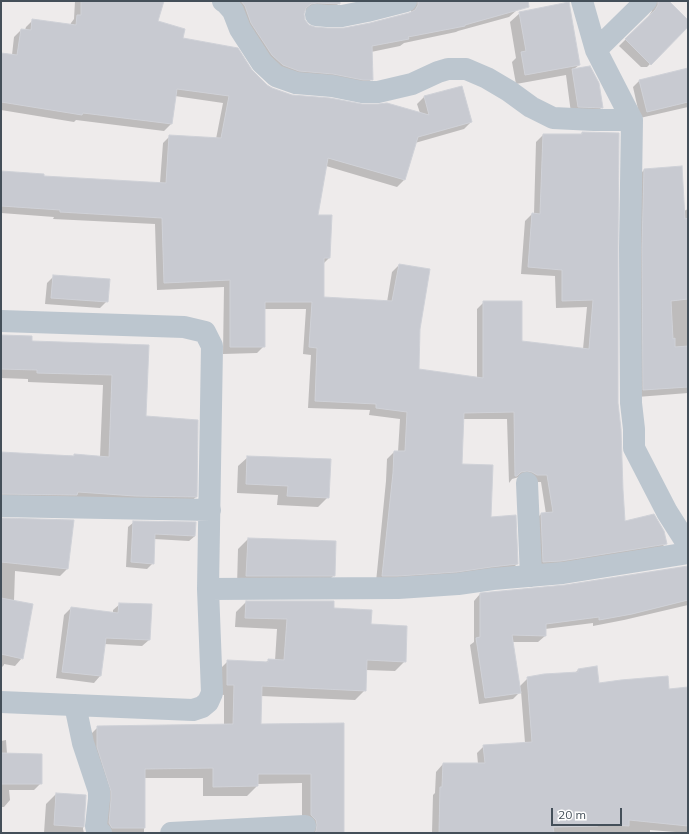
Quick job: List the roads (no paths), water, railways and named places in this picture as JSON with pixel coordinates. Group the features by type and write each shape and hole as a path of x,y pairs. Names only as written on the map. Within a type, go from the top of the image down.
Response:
{"street":[{"path":"223,1 232,12 240,29 262,63 276,76 296,83 332,86 362,92 378,92 412,84 448,69 466,70 487,78 509,91 531,107 553,118 632,120"},
{"path":"316,15 342,16 406,1"},
{"path":"582,1 596,50 632,120 630,248 631,402 634,429 634,448 667,512 688,544"},
{"path":"596,50 646,1"},
{"path":"1,321 184,327 205,332 212,346 208,590 212,693 208,702 202,707 194,710 1,702"},
{"path":"527,483 531,576"},
{"path":"1,506 210,510"},
{"path":"208,590 398,588 458,584 493,579 563,573 688,553"},
{"path":"75,705 82,743 98,791 99,799 96,826 97,830 101,833"},
{"path":"171,833 304,826"}]}
